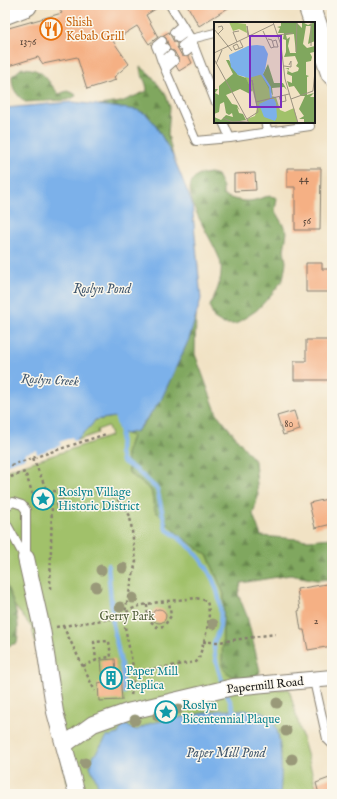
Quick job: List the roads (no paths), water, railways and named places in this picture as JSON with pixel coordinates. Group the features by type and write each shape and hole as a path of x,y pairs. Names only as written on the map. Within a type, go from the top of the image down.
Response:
{"main road":[{"path":"5,13 26,5"},
{"path":"315,30 332,72"}],"street":[{"path":"26,558 42,629 56,712 77,794"},
{"name":"Papermill Road","path":"64,745 93,724 112,716 233,687 314,681 332,678"}],"lane":[{"path":"170,5 192,43 214,98"},
{"path":"184,28 180,42 192,43 214,33"},
{"path":"163,65 168,52 159,54 163,65 196,141 230,138 310,126 308,123"},
{"path":"223,123 230,138"},
{"path":"265,123 268,132"},
{"path":"5,507 13,502 22,505 26,510 26,558"},
{"path":"5,521 26,558"},
{"path":"314,681 327,739 332,744"}],"water":[{"name":"Roslyn Pond","path":"73,102 137,110 146,114 154,123 173,156 192,203 201,299 189,339 161,400 137,431 126,434 121,432 118,428 118,419 115,417 95,420 88,430 73,443 5,466 5,108"},
{"name":"Paper Mill Pond","path":"221,710 260,711 271,718 276,726 279,737 281,763 280,794 101,794 98,790 98,785 90,766 91,760 107,737 118,734 124,722 130,728 137,730 151,723"}],"waterway":[{"name":"Roslyn Creek","path":"116,414 121,432 120,452 122,461 136,470 157,489 166,529 178,537 199,557 214,582 220,609 220,627 214,644 215,656 222,680 234,711 232,716"},
{"name":"Roslyn Creek","path":"108,565 113,625 122,669 124,692"}],"place":[{"name":"Shish Kebab Grill","path":"51,29"},
{"name":"Roslyn Village Historic District","path":"43,499"},
{"name":"Paper Mill Replica","path":"111,678"},
{"name":"Roslyn Bicentennial Plaque","path":"166,712"}],"park label":[{"name":"Gerry Park","path":"127,616"}]}
